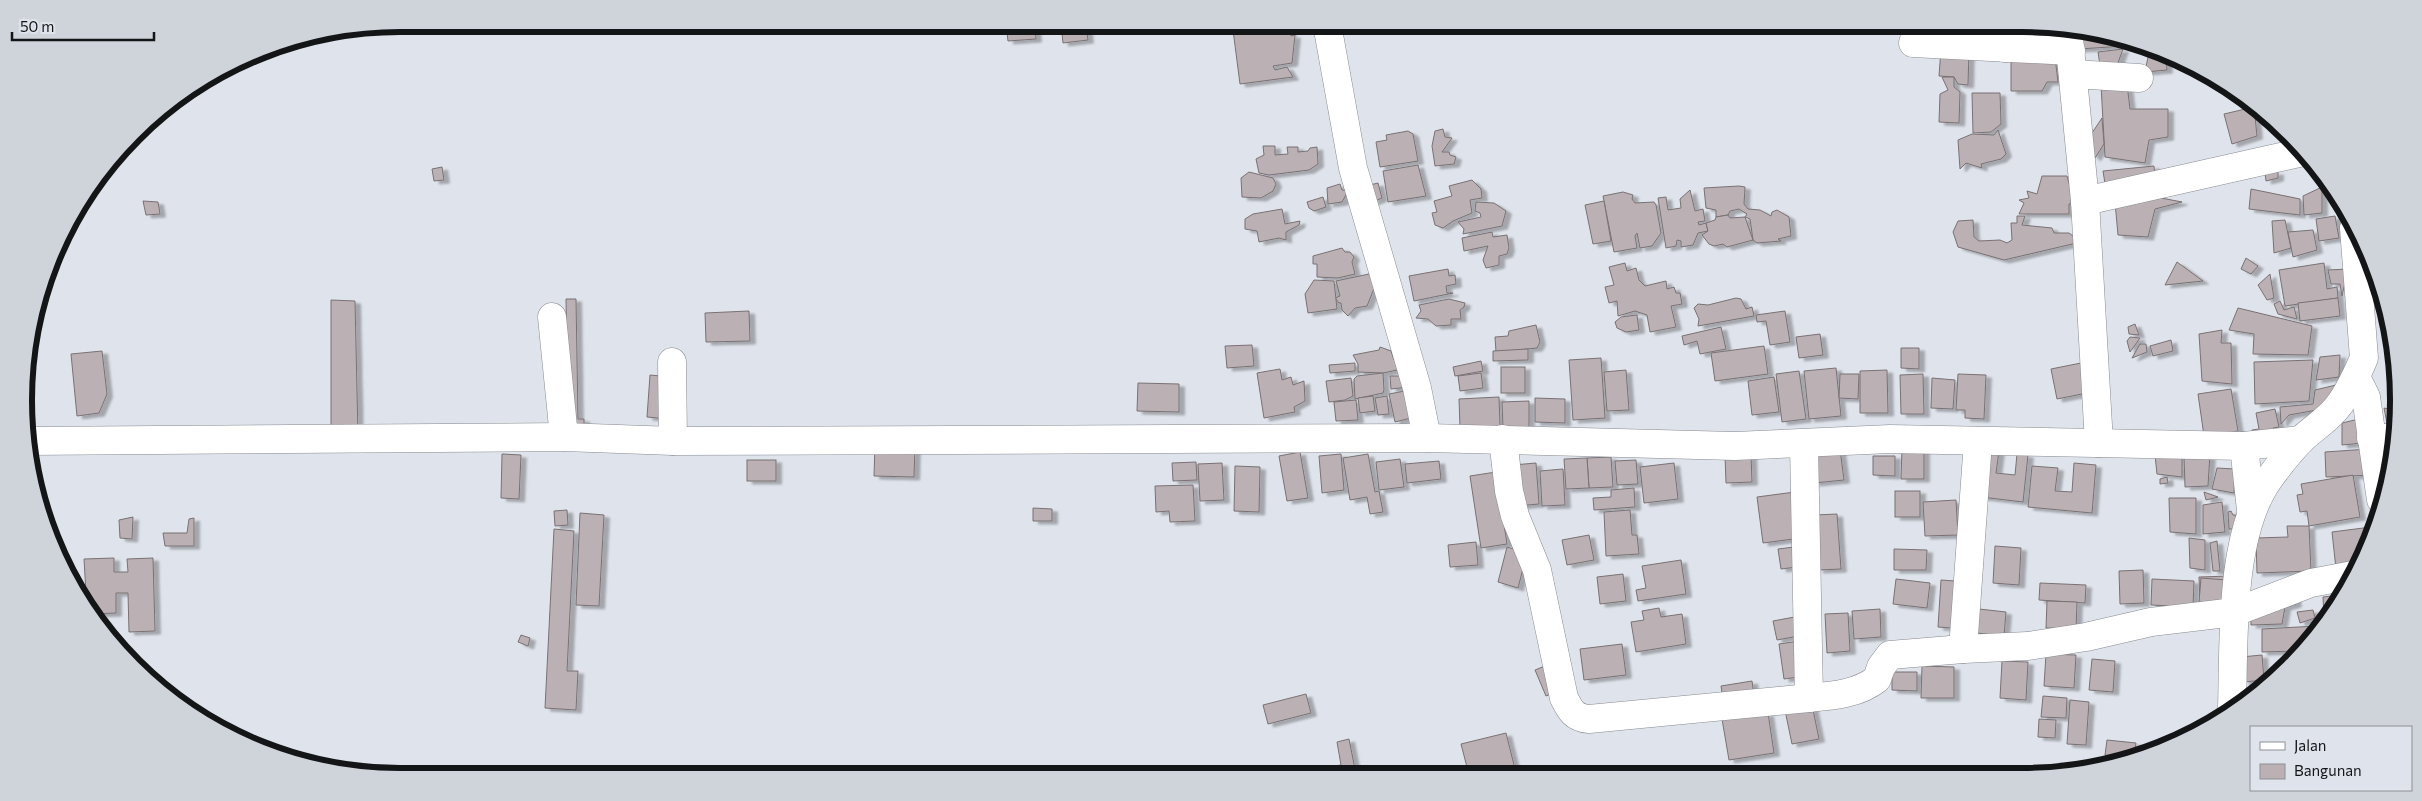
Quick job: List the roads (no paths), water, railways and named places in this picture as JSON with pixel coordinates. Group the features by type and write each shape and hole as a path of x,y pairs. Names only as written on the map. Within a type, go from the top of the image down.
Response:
{"street":[{"path":"1328,32 1353,168 1417,388 1427,438"},
{"path":"1912,43 2003,36 2071,51 2139,78"},
{"path":"2071,51 2085,201 2099,443"},
{"path":"2085,201 2294,154"},
{"path":"2232,702 2235,612 2244,534 2251,510 2268,480 2301,440 2339,406 2356,377 2364,358 2355,246"},
{"path":"552,316 564,437"},
{"path":"672,362 673,441"},
{"path":"2356,377 2383,438 2382,473"},
{"path":"35,441 564,437 673,441 1427,438 1735,446 1804,445 1890,439 2244,446 2301,440"},
{"path":"1503,439 1509,491 1515,516 1537,570 1564,698 1571,712 1579,718 1589,719 1832,696 1867,686 1877,679 1881,667 1890,655 2028,646 2086,637 2151,622 2235,612 2311,583 2344,577"},
{"path":"1963,649 1978,441"},
{"path":"1804,445 1809,698"},
{"path":"2244,446 2251,510"}]}
